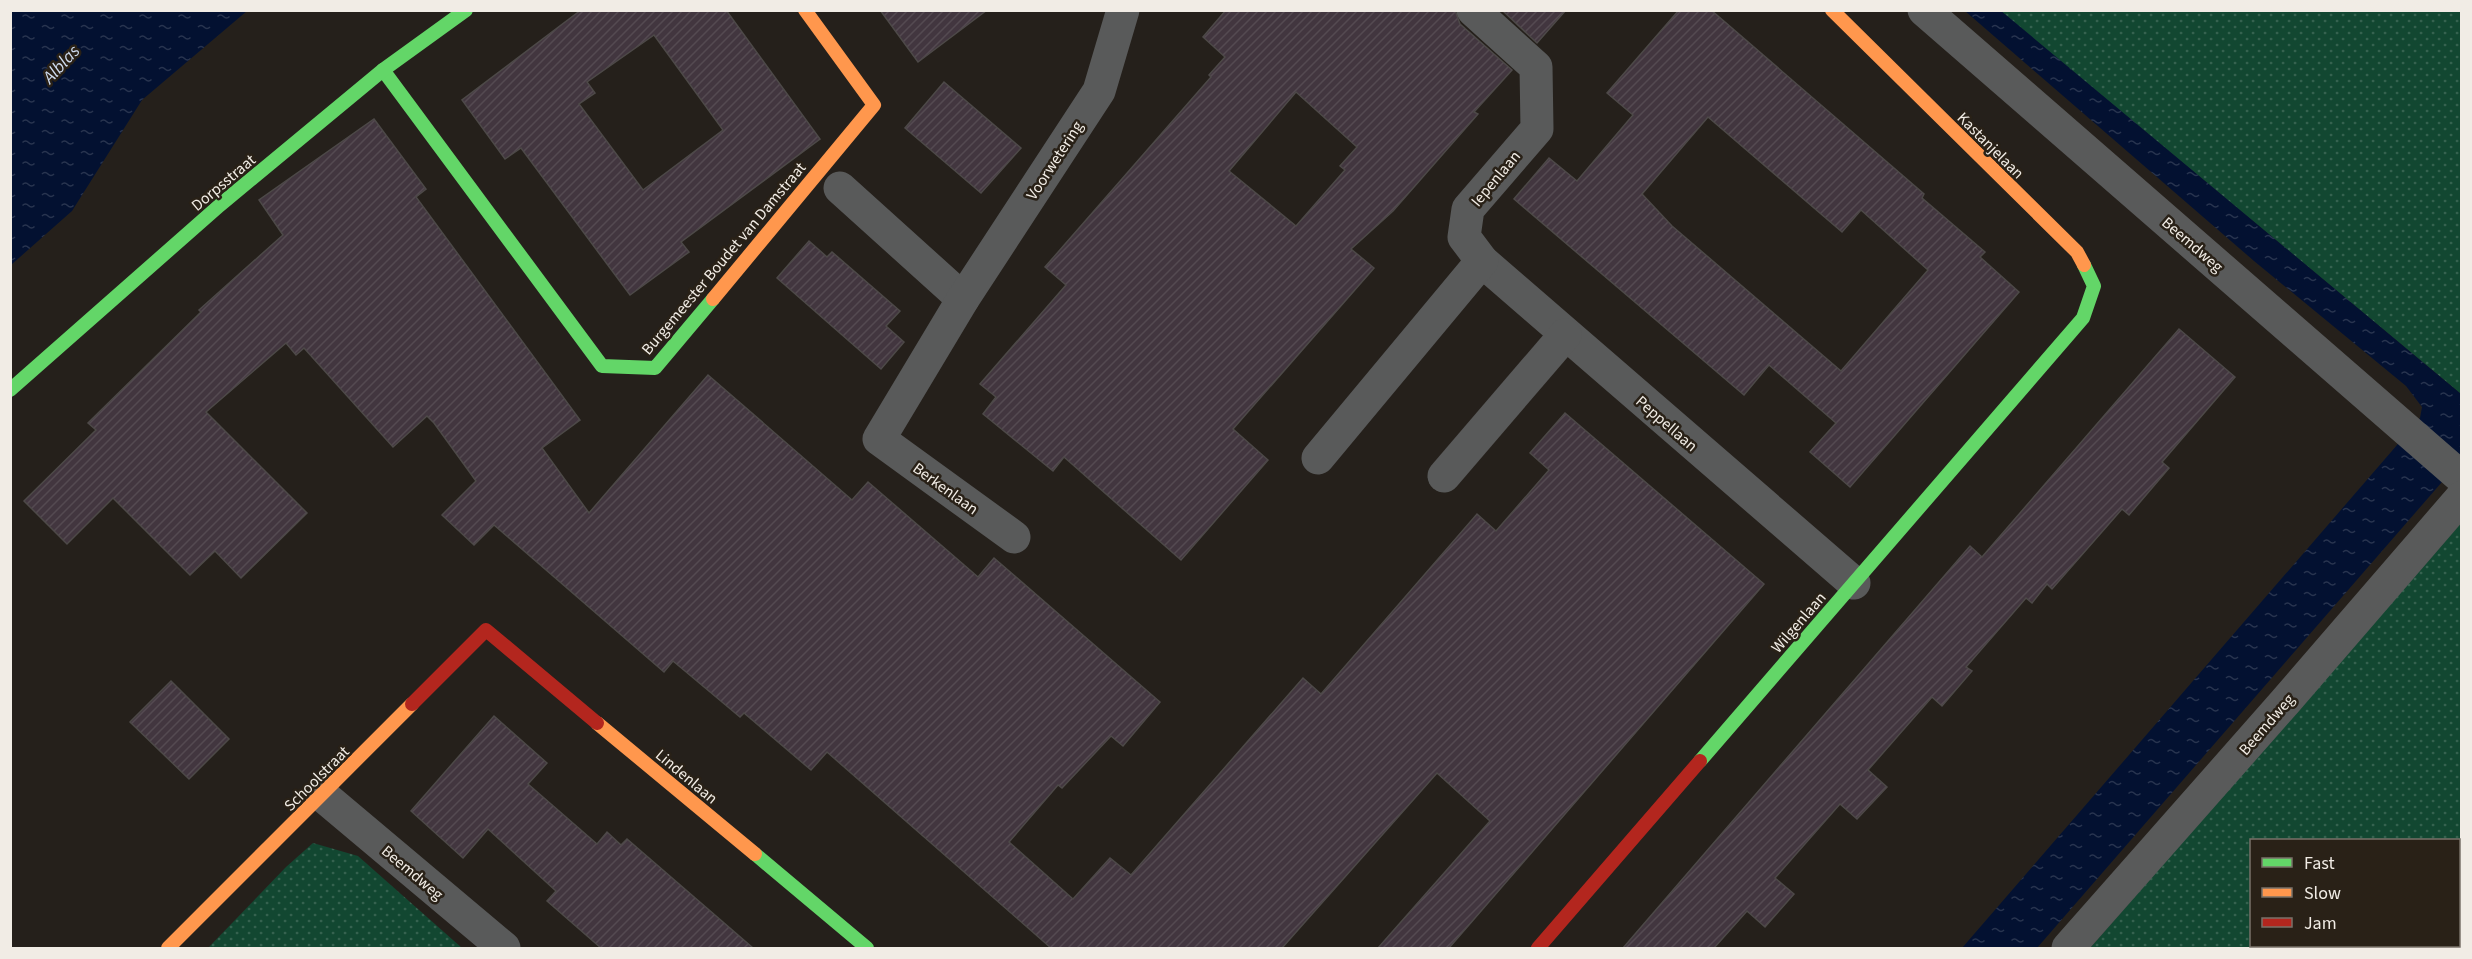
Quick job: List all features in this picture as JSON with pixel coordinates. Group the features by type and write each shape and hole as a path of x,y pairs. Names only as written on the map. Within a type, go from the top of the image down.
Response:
{"street":[{"name":"Dorpsstraat","path":"10,390 220,205 383,70 466,10"},
{"name":"Burgemeester Boudet van Damstraat","path":"383,70 602,366 655,368 874,105 805,10"},
{"name":"Voorwetering","path":"879,439 963,299 1099,91 1124,10"},
{"name":"Iepenlaan","path":"1473,10 1536,67 1537,129 1468,209 1464,237 1482,261"},
{"name":"Kastanjelaan","path":"1832,10 2077,252 2094,286 2083,318"},
{"name":"Beemdweg","path":"1924,10 2398,422 2461,484 2286,702 2068,948"},
{"path":"840,188 963,299"},
{"path":"1318,458 1482,261"},
{"name":"Peppellaan","path":"1482,261 1854,583"},
{"name":"Wilgenlaan","path":"1538,948 2083,318"},
{"path":"1444,476 1565,335"},
{"name":"Berkenlaan","path":"879,439 1014,537"},
{"name":"Schoolstraat","path":"168,948 486,630"},
{"name":"Lindenlaan","path":"486,630 867,948"},
{"name":"Beemdweg","path":"322,795 504,948"}],"green space":[{"path":"2000,11 2461,11 2461,394"},
{"path":"2461,523 2461,948 2090,948"},
{"path":"313,843 358,856 462,948 208,948 286,867"}],"water":[{"name":"Alblas","path":"11,10 247,11 142,100 72,211 11,265"},
{"path":"2000,10 2461,394 2462,459 2037,948 1962,948 2420,418 2422,407 2406,386 2254,261 1965,11"}],"building":[{"path":"581,10 726,10 820,139 681,242 689,252 630,295 521,148 505,159 462,100","holes":["654,35 723,130 643,190 579,104 595,93 587,82"]},
{"path":"880,10 987,10 918,62"},
{"path":"1226,10 1455,10 1460,24 1512,70 1474,112 1478,114 1393,211 1351,249 1374,268 1233,429 1268,460 1181,560 1064,457 1053,471 983,414 996,397 980,384 1066,285 1045,267 1211,77 1209,75 1225,57 1203,37","holes":["1296,92 1357,147 1340,166 1345,170 1296,226 1229,171"]},
{"path":"1502,10 1566,10 1537,43"},
{"path":"1679,10 1711,10 1924,194 1922,198 1985,252 1980,257 2019,292 1850,487 1810,452 1836,423 1769,365 1744,395 1514,199 1549,158 1577,181 1633,115 1607,93","holes":["1708,117 1842,232 1861,210 1928,270 1841,371 1672,226 1642,194"]},
{"path":"944,82 1021,148 981,193 905,128"},
{"path":"374,119 426,189 416,197 580,420 542,448 589,513 708,375 852,500 868,482 978,577 994,558 1160,702 1123,746 1111,736 1062,788 1058,785 1009,842 1073,899 1110,858 1131,875 1303,678 1321,694 1477,514 1496,531 1549,470 1530,453 1565,413 1764,584 1449,948 1378,948 1490,821 1437,773 1282,948 1051,948 827,752 811,770 744,713 740,717 673,661 664,672 494,525 474,545 442,515 476,481 434,423 427,416 393,447 304,348 296,355 286,343 206,412 307,513 241,578 215,551 190,575 113,498 67,544 24,501 96,430 88,423 201,312 199,310 283,235 259,200"},
{"path":"809,241 827,257 832,252 900,311 886,326 904,342 881,369 777,278"},
{"path":"2179,329 2235,377 2162,462 2169,468 2129,515 2122,509 2052,589 2047,584 2032,603 2026,598 1966,667 1972,671 1942,706 1932,697 1868,770 1887,787 1857,819 1840,804 1775,878 1794,894 1765,927 1747,911 1714,948 1623,948 1970,546 1982,557"},
{"path":"171,681 229,739 189,779 130,722"},
{"path":"494,716 547,763 528,784 597,844 607,832 621,845 627,839 753,948 601,948 547,901 556,891 488,829 463,858 411,811"}],"traffic: fast":[{"path":"10,390 220,205 383,70 466,10"},
{"path":"383,70 602,366 655,368 713,299"},
{"path":"1700,761 2083,318 2094,286 2084,265"},
{"path":"755,854 867,948"}],"traffic: slow":[{"path":"713,299 874,105 805,10"},
{"path":"1832,10 2077,252 2084,265"},
{"path":"168,948 412,704"},
{"path":"597,723 755,854"}],"traffic: jam":[{"path":"412,704 486,630 597,723"},
{"path":"1538,948 1700,761"}]}
